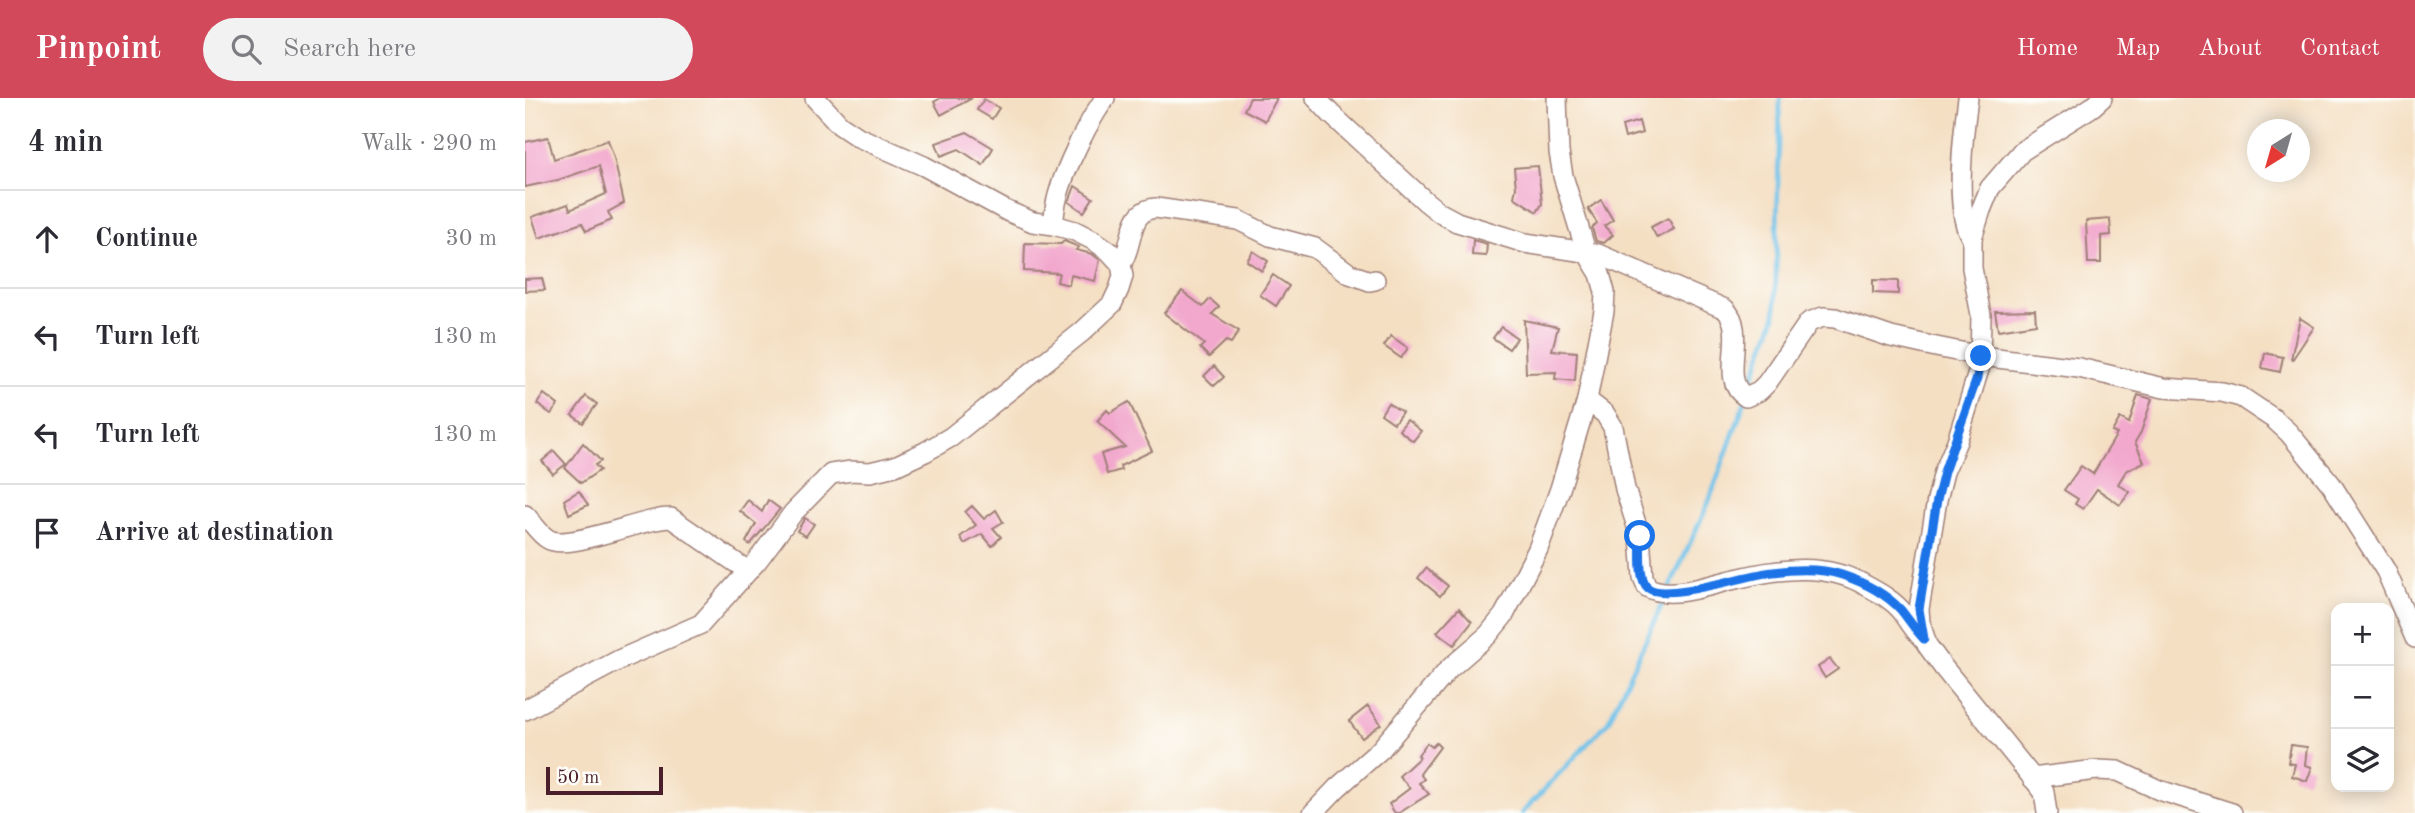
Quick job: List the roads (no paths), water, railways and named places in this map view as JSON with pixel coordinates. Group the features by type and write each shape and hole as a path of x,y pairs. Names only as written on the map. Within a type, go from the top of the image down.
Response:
{"street":[{"path":"525,710 621,659 701,624 748,572 793,513 831,474 883,469 925,452 951,437 1082,332 1112,303 1123,276 1121,264 1109,251 1075,231 1033,222 1007,211 924,166 858,137 840,125 815,98"},
{"path":"1054,225 1057,200 1076,146 1105,98"},
{"path":"1316,98 1440,213 1457,222 1525,243 1586,251 1611,258 1725,309 1733,319 1736,330 1733,373 1737,388 1746,397 1759,391 1767,383 1809,322 1823,317 1835,318 1891,337 1981,356 2079,368 2164,388 2222,392 2241,397 2288,433 2330,484 2380,560 2415,638"},
{"path":"1313,813 1380,750 1450,669 1488,635 1504,615 1538,549 1560,489 1587,400 1597,354 1605,292 1600,274 1586,251 1563,176 1559,152 1557,98"},
{"path":"1968,98 1963,135 1963,213 1966,231 1972,238"},
{"path":"1924,639 1919,609 1937,500 1977,378 1981,356 1982,315 1972,268 1972,238 1990,188 2022,150 2102,98"},
{"path":"1121,264 1128,252 1138,217 1143,211 1156,208 1238,220 1270,236 1315,247 1350,274 1370,281 1375,280"},
{"path":"1587,400 1605,414 1613,427 1625,489 1640,536 1643,578 1647,587 1660,592 1678,591 1772,572 1822,570 1852,579 1882,595 1902,611 1915,632 1924,639 1943,667 2044,792 2047,813"},
{"path":"525,515 547,539 557,542 596,536 657,519 671,518 748,572"},
{"path":"2032,778 2097,770 2118,771 2159,790 2232,813"}],"waterway":[{"path":"1749,389 1775,317 1780,98"},
{"path":"1670,587 1708,504 1745,401"},
{"path":"1522,813 1608,722 1665,598"}]}
